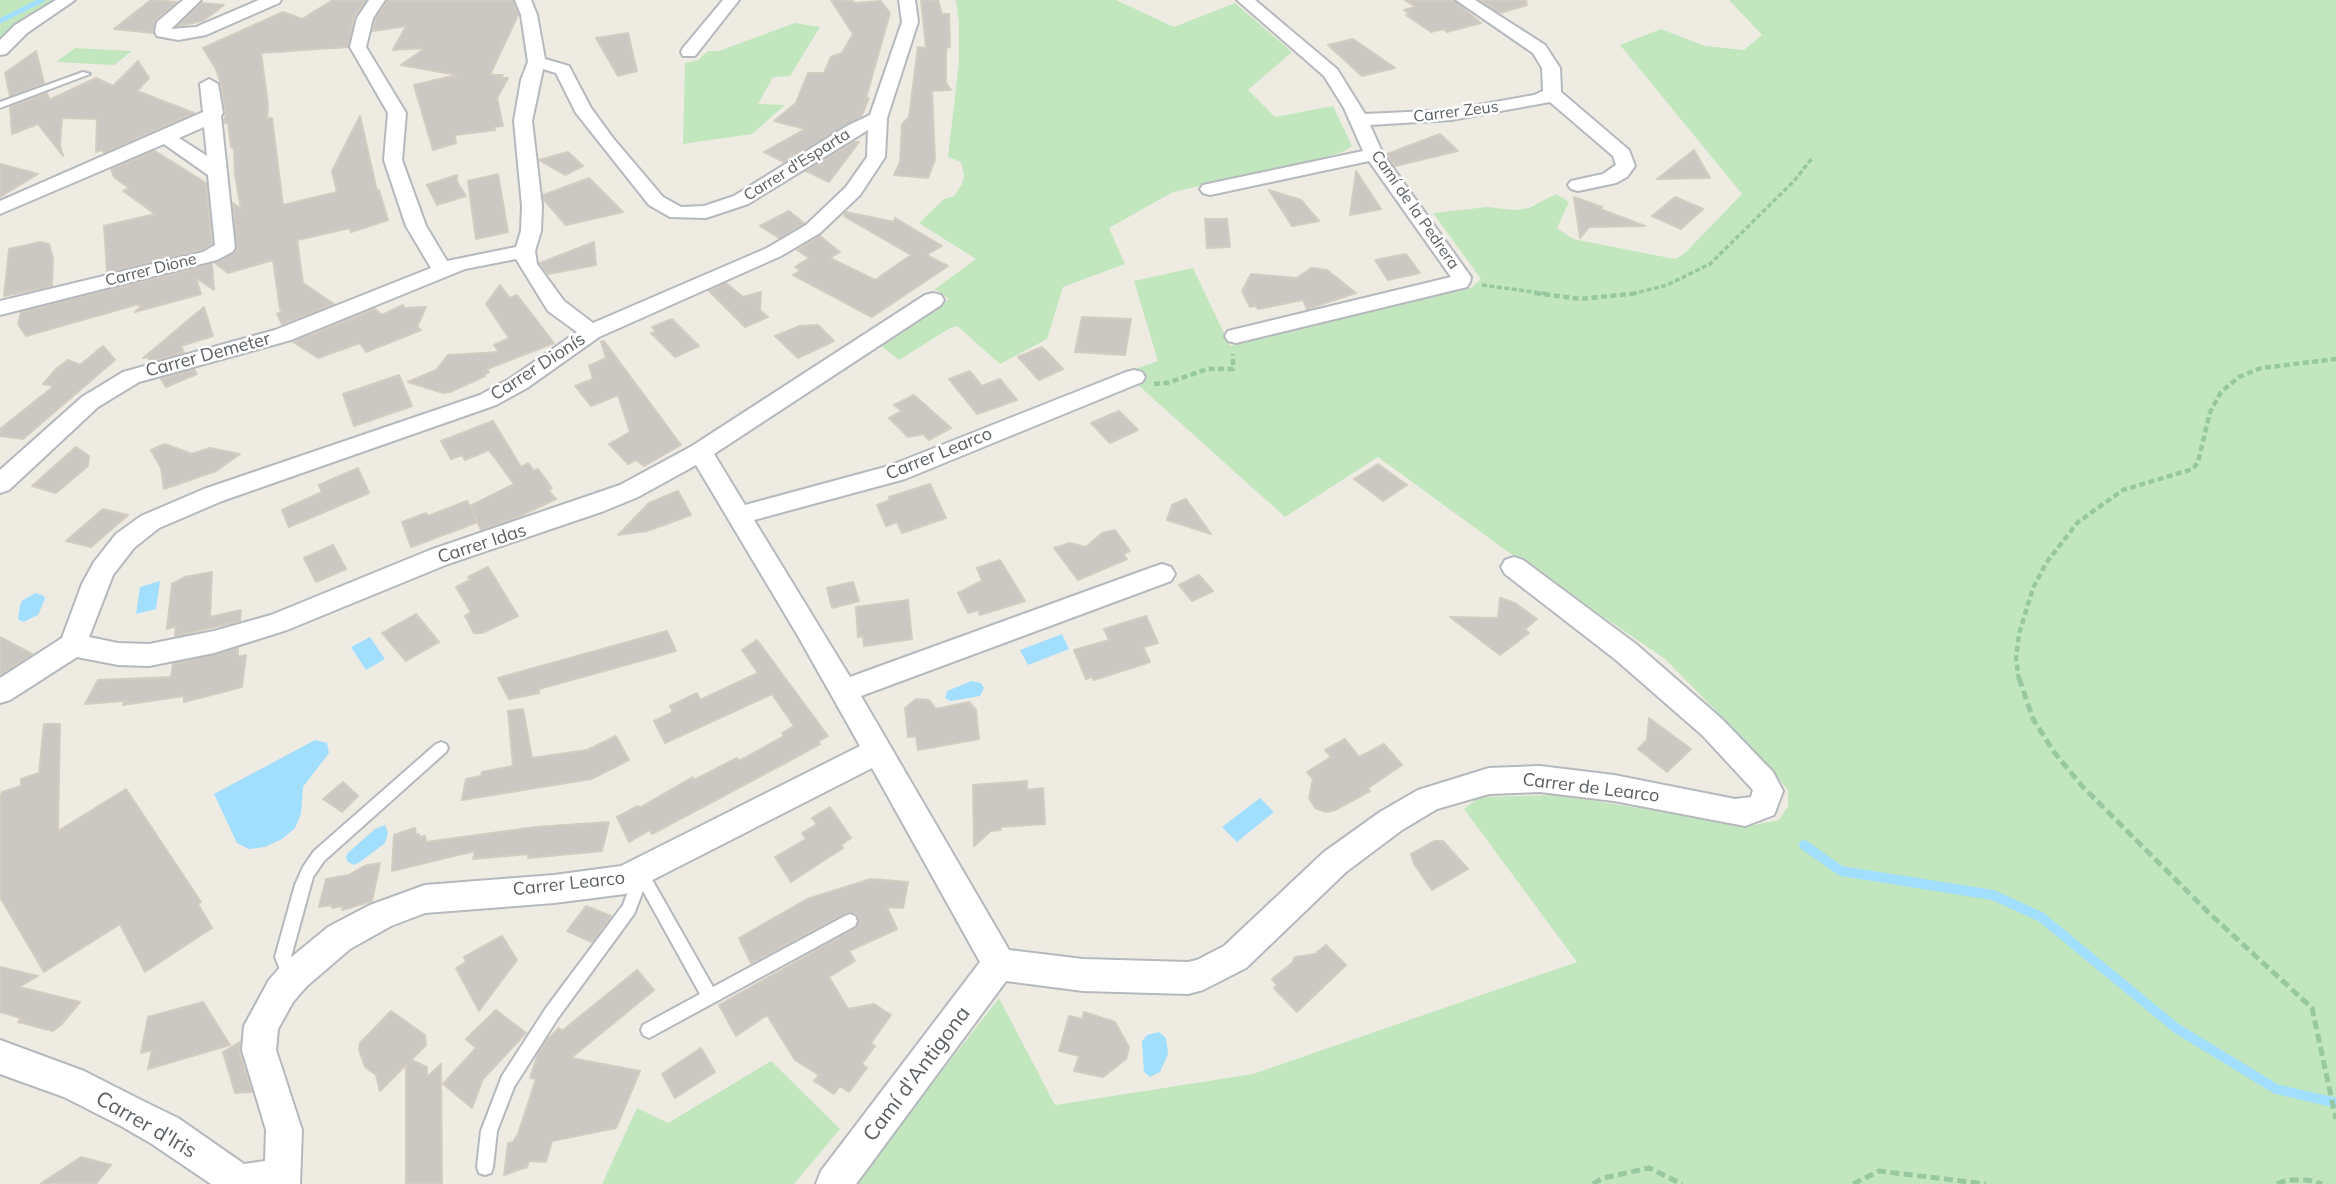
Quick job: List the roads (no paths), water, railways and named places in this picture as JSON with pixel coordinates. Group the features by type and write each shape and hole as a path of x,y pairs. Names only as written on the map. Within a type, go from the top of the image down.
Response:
{"street":[{"path":"0,50 21,29 67,0"},
{"path":"193,0 163,26 163,32 178,35 200,31 273,0"},
{"path":"377,0 365,18 358,47 397,113 393,160 416,226 442,270"},
{"path":"365,18 379,14 396,0"},
{"path":"523,0 529,15 537,62 530,80 523,121 532,206 531,231 525,251 531,274 556,306 592,332"},
{"path":"689,52 731,0"},
{"name":"Carrer Dionís","path":"73,645 94,584 103,569 125,541 150,523 212,495 480,403 519,383 592,332 774,252 813,229 853,191 870,169 879,148 878,118 909,27 911,16 907,0"},
{"name":"Camí de la Pedrera","path":"1236,336 1460,282 1457,272 1374,154 1340,86 1325,67 1245,0"},
{"path":"1464,0 1539,50 1551,68 1552,94 1615,147 1626,161 1625,169 1615,176 1578,185"},
{"name":"Carrer d'Esparta","path":"537,62 563,71 578,102 606,142 656,201 670,211 684,215 706,212 741,200 853,130 878,118"},
{"name":"Carrer Dione","path":"0,307 222,251 227,246 209,84"},
{"name":"Carrer Zeus","path":"1359,120 1451,115 1539,100 1552,94"},
{"path":"0,208 166,137 214,113"},
{"path":"166,137 217,172"},
{"name":"Camí de la Pedrera","path":"1210,189 1374,154"},
{"name":"Carrer Demeter","path":"0,484 90,402 131,377 162,366 283,335 442,270 474,260 525,251"},
{"name":"Carrer Idas","path":"73,645 118,654 149,655 215,642 334,601 439,557 595,505 629,491 700,452 933,300"},
{"name":"Carrer Learco","path":"740,515 896,473 1134,377"},
{"path":"700,452 843,691 999,964"},
{"name":"Carrer de Learco","path":"999,964 1083,975 1188,978 1203,974 1235,957 1342,856 1410,808 1437,796 1489,781 1540,779 1614,788 1745,813 1763,806 1768,790 1763,781 1712,727 1626,652 1514,567"},
{"path":"843,691 1162,574"},
{"path":"0,692 73,645"},
{"name":"Carrer Learco","path":"282,1179 282,1121 261,1058 259,1036 266,1014 295,975 315,956 359,926 401,906 425,899 607,884 641,874 877,751"},
{"name":"Camí d'Antigona","path":"834,1184 999,964"},
{"name":"Carrer d'Iris","path":"0,1057 72,1083 133,1114 165,1131 235,1179 244,1182 282,1179"}],"lane":[{"path":"0,105 86,74"},
{"path":"295,975 286,967 284,957 302,886 318,856 441,748"},
{"path":"641,874 710,997"},
{"path":"485,1167 489,1131 508,1082 552,1013 629,909 641,874"},
{"path":"649,1030 850,921"}],"water":[{"path":"160,581 156,609 136,614 140,587"},
{"path":"36,593 45,599 38,615 23,622 18,619 20,605 23,600"},
{"path":"1062,634 1069,649 1028,665 1020,650"},
{"path":"370,637 385,659 366,670 351,647"},
{"path":"972,681 981,683 984,688 980,696 951,701 945,698 947,691"},
{"path":"315,740 327,743 329,753 303,787 301,814 295,828 282,839 265,847 249,849 237,843 214,794"},
{"path":"1260,798 1274,812 1237,842 1222,827"},
{"path":"385,825 388,833 385,843 360,862 354,865 348,862 348,853 375,829"},
{"path":"1159,1032 1166,1038 1168,1054 1160,1072 1150,1077 1144,1072 1142,1041 1147,1035"}],"waterway":[{"path":"0,21 42,0"},
{"path":"1804,845 1841,871 1993,895 2041,917 2176,1028 2276,1089 2336,1103"}]}
